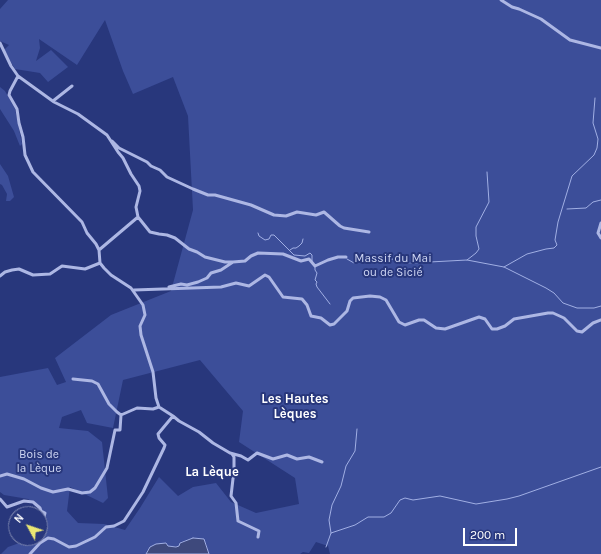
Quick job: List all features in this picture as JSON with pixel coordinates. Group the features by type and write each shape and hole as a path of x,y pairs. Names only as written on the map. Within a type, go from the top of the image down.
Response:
{"street":[{"path":"501,0 512,7 541,19 570,40 601,48"},
{"path":"0,43 11,66 18,76 53,101 78,114 104,131 123,158 130,174 140,189 136,205 138,216 150,232 175,238 184,246 209,258 225,262 246,261 251,256 262,252 282,254 301,261 309,260 315,266 338,257 346,257"},
{"path":"18,76 9,95 17,109 19,123 24,137 25,155 29,164 34,173 82,222 99,250 100,263 111,275 134,290 145,310 145,315 140,326 141,335 154,372 156,398 159,407 178,421 199,432 213,443 232,454 248,460 257,452 273,459 287,455 296,459 309,457 322,462"},
{"path":"53,101 72,86"},
{"path":"110,139 119,148 147,162 172,180 208,195 215,195 251,205 274,215 286,216 297,212 316,215 324,212 344,228 369,232"},
{"path":"99,250 138,216"},
{"path":"601,223 598,233 601,238"},
{"path":"164,288 198,282 207,278 211,273 221,270 233,262"},
{"path":"0,276 5,272 19,269 33,275 50,274 62,266 85,269 100,263"},
{"path":"134,290 221,287 236,283 249,286 262,276 266,275 283,297 302,299 308,305 311,316 321,318 330,325 332,325 347,310 353,298 370,296 380,297 386,300 399,322 405,325 419,320 424,320 436,328 445,329 479,317 485,319 492,329 497,329 505,326 514,319 553,313 564,318 577,330 582,332 596,321 601,320"},
{"path":"73,379 92,381 98,384 109,404 121,414"},
{"path":"121,414 137,408 153,409 159,407"},
{"path":"0,476 7,474 24,479 41,488 53,492 68,489 82,493 90,492 95,488 107,468 115,430 120,430 121,414"},
{"path":"30,554 40,543 48,538 69,547 76,546 95,536 106,527 114,526 124,521 143,492 164,448 165,445 158,438 158,434 173,416"},
{"path":"232,454 234,457 234,470 231,496 236,503 238,521 259,532 258,537"},
{"path":"0,499 8,507"},
{"path":"10,506 24,501 33,502 38,506"}],"green space":[{"name":"Massif du Mai ou de Sicié","path":"8,0 601,0 601,554 330,554 328,546 316,542 309,553 209,554 206,543 193,538 180,542 179,546 168,546 147,550 146,554 1,554 11,546 48,546 48,506 36,506 28,499 4,495 0,492 0,377 48,368 57,385 66,382 55,358 111,315 171,291 193,210 188,116 173,77 133,94 123,71 105,20 77,65 39,39 40,48 36,61 51,50 68,67 48,82 40,73 15,69 4,50 9,45 0,41 0,9","holes":["200,360 243,411 239,442 295,478 299,504 256,513 231,502 216,483 193,487 178,496 159,477 125,530 104,524 78,523 67,511 70,487 103,503 108,498 102,442 88,431 59,428 62,417 81,410 87,423 113,428 123,380"]},
{"path":"0,87 5,91 15,109 22,144 20,146 14,131 0,109"},
{"path":"0,164 8,176 14,197 10,201 6,201 7,194 0,184"}],"shaded area":[{"path":"193,538 204,539 209,554 146,554 150,547 156,544 166,543 168,546 176,547 179,546 180,543"}],"waterway":[{"path":"504,267 527,254 554,248 557,245 555,240 558,222 572,176 594,155 597,148 598,139 593,123 595,98"},
{"path":"467,260 479,249 476,236 476,227 489,202 487,172"},
{"path":"567,209 586,208 593,202 601,200"},
{"path":"258,233 259,236 265,240 269,239 271,235 274,235 294,255 305,256 310,253 312,255 312,261"},
{"path":"290,250 299,246 303,239"},
{"path":"347,259 354,263 373,258 379,262 393,259 400,262 409,263"},
{"path":"411,263 467,260 504,267 546,288 554,293 563,303 577,308 594,308 601,306"},
{"path":"315,267 317,273 315,280 317,282 317,287 330,304"},
{"path":"331,533 329,520 332,505 341,486 346,466 355,451 357,429"},
{"path":"326,547 331,533 355,525 368,517 384,517 391,513 400,500 405,498 413,500 440,496 476,504 519,496 601,467"}],"district":[{"name":"Les Hautes Lèques","path":"295,406"},
{"name":"La Lèque","path":"212,472"}],"park label":[{"name":"Bois de la Lèque","path":"39,462"}]}
